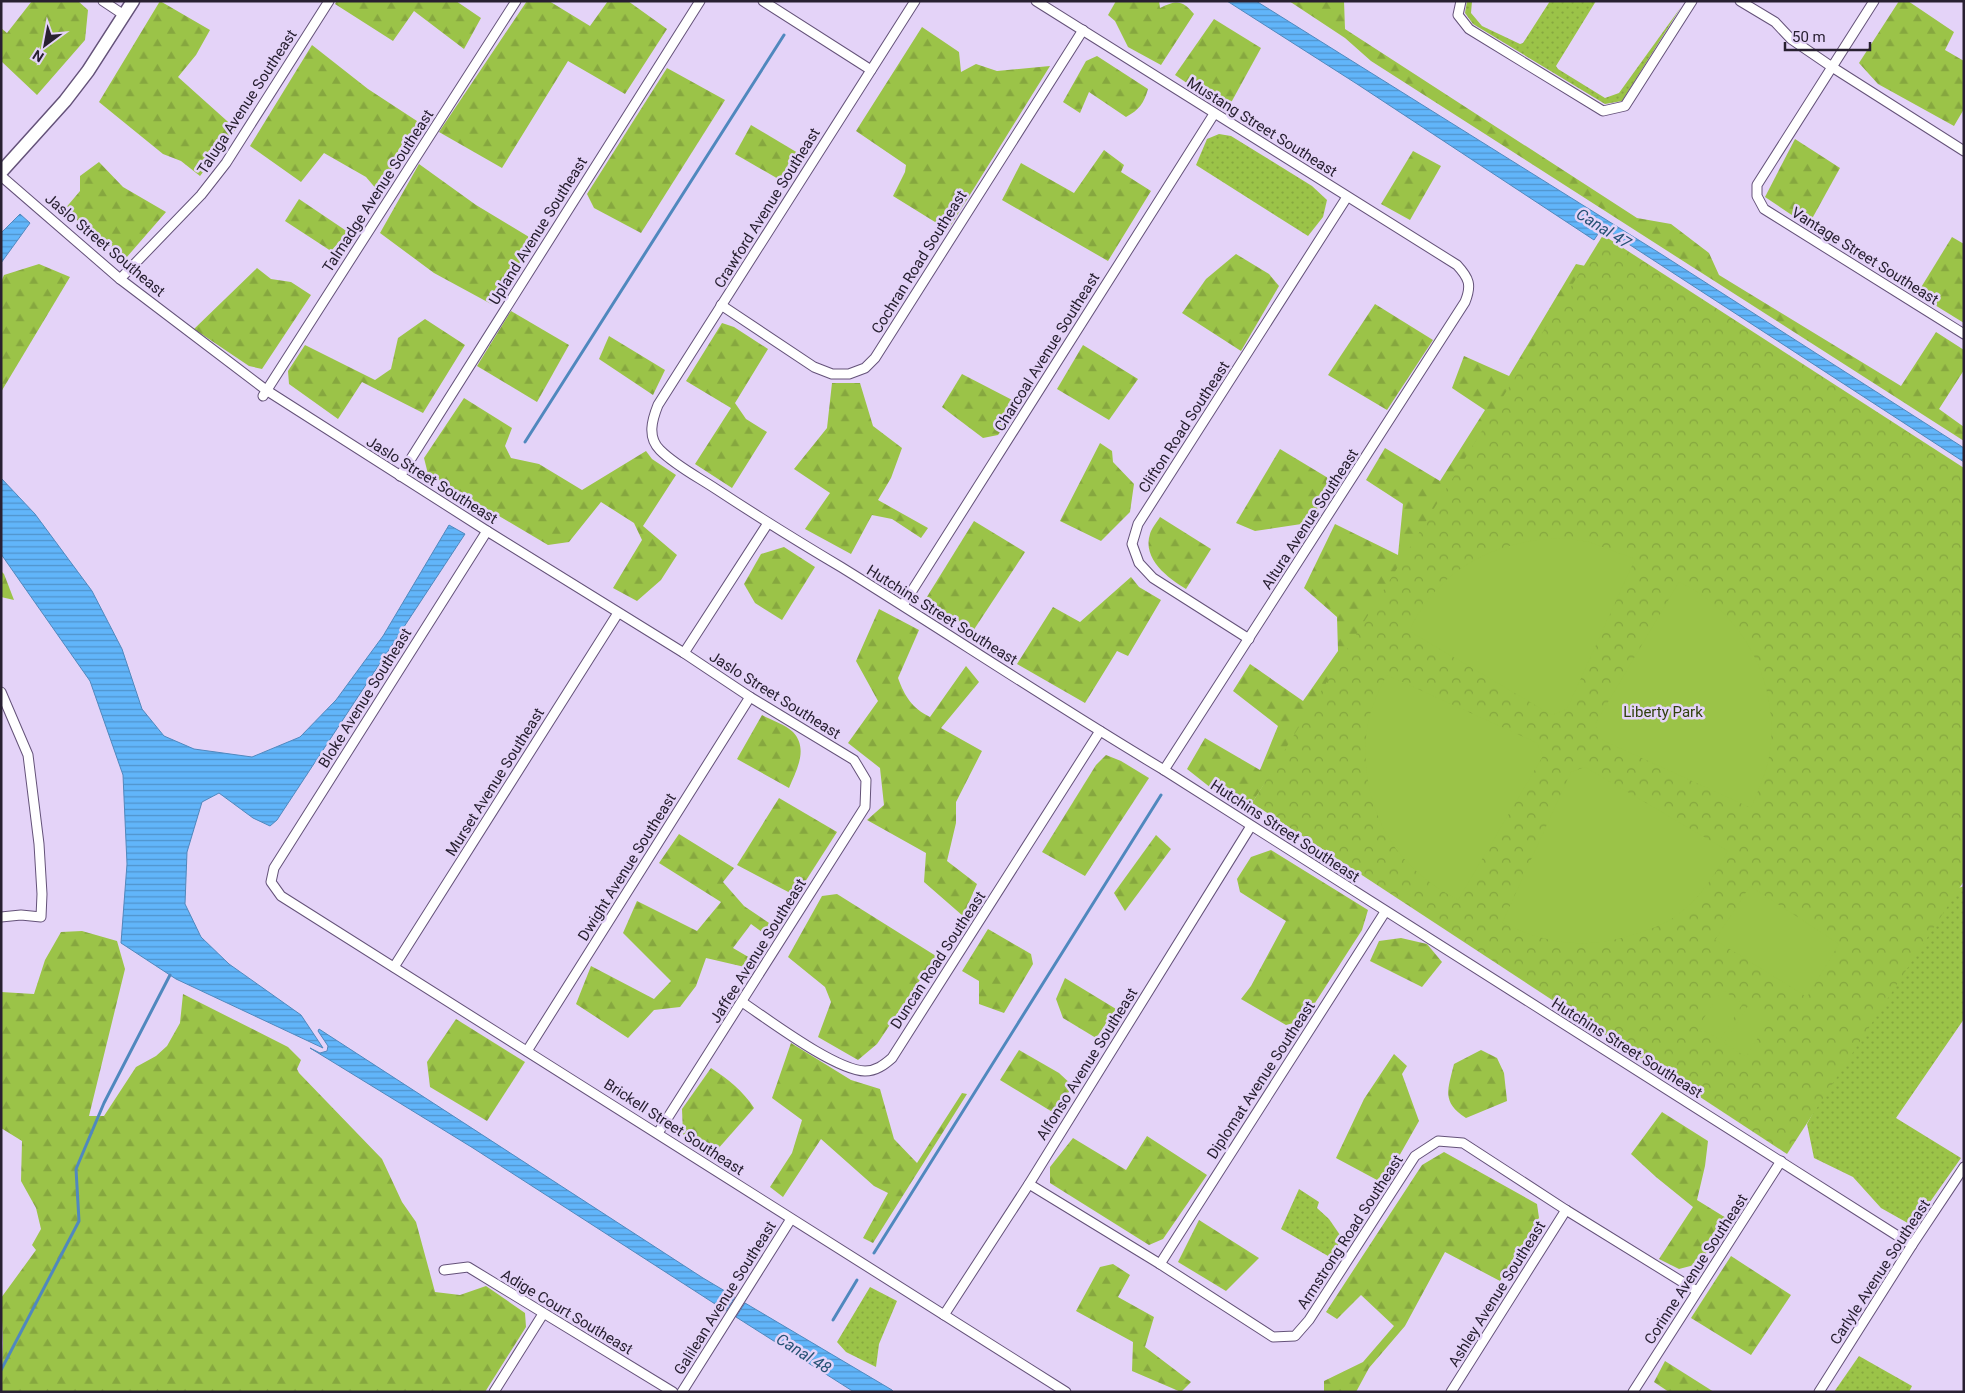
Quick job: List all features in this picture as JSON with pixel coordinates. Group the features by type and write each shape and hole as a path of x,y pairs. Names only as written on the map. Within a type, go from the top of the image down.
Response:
{"street":[{"path":"103,1 124,15"},
{"path":"1,174 84,77 134,1"},
{"name":"Taluga Avenue Southeast","path":"120,279 201,195 226,163 329,1"},
{"name":"Talmadge Avenue Southeast","path":"264,393 516,1"},
{"name":"Upland Avenue Southeast","path":"400,476 700,1"},
{"path":"763,1 871,70"},
{"name":"Crawford Avenue Southeast","path":"652,434 652,420 658,405 915,1"},
{"name":"Mustang Street Southeast","path":"1036,1 1456,265 1468,280"},
{"path":"1461,1 1458,15 1469,29 1603,111 1625,106 1692,1"},
{"path":"1740,1 1775,22 1791,39 1832,67 1964,151"},
{"path":"1832,67 1874,1"},
{"name":"Cochran Road Southeast","path":"721,305 814,367 832,374 849,374 865,368 875,358 1083,30"},
{"name":"Vantage Street Southeast","path":"1832,67 1757,185 1757,196 1764,209 1964,334"},
{"name":"Charcoal Avenue Southeast","path":"903,606 1214,114"},
{"name":"Jaslo Street Southeast","path":"1,174 120,279 264,393 854,760 866,780"},
{"name":"Clifton Road Southeast","path":"1249,639 1153,578 1139,563 1132,544 1138,524 1347,197"},
{"name":"Altura Avenue Southeast","path":"1164,770 1465,302 1470,291 1468,280"},
{"name":"Hutchins Street Southeast","path":"652,434 658,449 673,461 768,523 1164,770 1385,912 1912,1244"},
{"path":"684,653 768,523"},
{"name":"Bloke Avenue Southeast","path":"270,882 274,868 487,531"},
{"name":"Murset Avenue Southeast","path":"394,966 618,613"},
{"path":"1,692 28,755 39,844 42,894 41,917 21,915 1,917"},
{"name":"Dwight Avenue Southeast","path":"527,1051 750,697"},
{"name":"Duncan Road Southeast","path":"742,1002 835,1063 866,1071 880,1068 892,1058 1100,731"},
{"name":"Jaffee Avenue Southeast","path":"658,1133 865,807 866,780"},
{"name":"Alfonso Avenue Southeast","path":"944,1315 1029,1184 1251,826"},
{"name":"Brickell Street Southeast","path":"270,882 281,896 1066,1392"},
{"name":"Diplomat Avenue Southeast","path":"1160,1264 1385,912"},
{"name":"Armstrong Road Southeast","path":"1029,1184 1160,1264 1272,1337 1295,1336 1309,1320 1415,1156 1438,1141 1463,1143 1566,1210 1697,1291"},
{"name":"Corinne Avenue Southeast","path":"1634,1392 1781,1161"},
{"name":"Carlyle Avenue Southeast","path":"1820,1392 1912,1244 1964,1167"},
{"name":"Ashley Avenue Southeast","path":"1451,1392 1566,1210"},
{"name":"Galilean Avenue Southeast","path":"682,1392 792,1219"},
{"name":"Adige Court Southeast","path":"444,1270 468,1267 673,1392"},
{"path":"494,1392 544,1314"}],"green space":[{"path":"32,1 78,1 88,10 85,40 37,95 1,61 1,28 7,33"},
{"path":"160,1 210,30 196,55 178,77 236,129 200,176 181,161 163,154 99,102"},
{"path":"337,1 456,1 481,18 464,49 414,11 393,41 335,4"},
{"path":"527,1 549,1 590,26 608,1 628,1 667,29 625,94 568,61 502,168 439,132"},
{"path":"1116,1 1159,1 1160,8 1179,3 1186,6 1194,14 1161,65 1128,47 1115,21 1108,15"},
{"path":"1289,1 1344,1 1345,29 1637,218 1671,224 1709,253 1719,275 1901,386 1936,332 1964,350 1964,370 1939,409 1964,427 1964,441 1371,61 1345,38"},
{"path":"1467,1 1472,1 1471,13 1482,26 1520,44 1523,43 1550,1 1596,1 1556,66 1605,98 1619,93 1681,7 1622,101 1605,104 1473,24 1465,13"},
{"path":"1899,1 1908,1 1954,32 1945,50 1964,61 1964,109 1954,126 1878,84 1859,63"},
{"path":"1214,19 1261,48 1227,110 1175,75"},
{"path":"922,27 959,52 961,72 976,64 997,71 1050,66 948,230 893,196 905,172 906,165 856,131"},
{"path":"312,45 368,89 420,123 378,191 366,177 324,153 301,182 250,146"},
{"path":"1097,56 1148,89 1140,106 1126,117 1089,92 1080,113 1063,102 1086,61"},
{"path":"667,68 725,100 641,233 594,208 587,194"},
{"path":"751,125 803,156 787,184 735,154"},
{"path":"1219,134 1231,136 1312,186 1327,200 1323,217 1308,236 1196,165 1207,139"},
{"path":"1795,139 1840,168 1808,226 1765,197"},
{"path":"1104,150 1124,165 1121,172 1151,191 1108,261 1002,200 1021,163 1074,193"},
{"path":"1413,151 1441,166 1410,220 1381,204"},
{"path":"99,162 123,187 166,212 126,258 64,210 80,191 80,176"},
{"path":"419,164 476,205 534,240 493,305 434,273 380,233"},
{"path":"299,199 348,232 331,251 285,221"},
{"name":"Liberty Park","path":"1603,235 1964,468 1964,881 1787,1154 1252,803"},
{"path":"1952,237 1964,244 1964,323 1917,294"},
{"path":"1236,254 1269,274 1279,286 1241,351 1182,313 1206,279"},
{"path":"39,264 70,277 1,392 1,282 4,275"},
{"path":"1576,264 1590,267 1414,554 1252,803 1230,803 1187,769 1205,738 1260,770 1278,726 1233,691 1250,664 1303,701 1338,651 1337,617 1304,588 1335,524 1398,555 1403,504 1366,480 1385,448 1440,481 1485,410 1452,388 1464,356 1509,376"},
{"path":"257,268 271,279 291,282 311,295 262,369 249,366 194,329"},
{"path":"1375,304 1433,340 1387,410 1328,375"},
{"path":"511,311 569,345 537,402 477,366"},
{"path":"425,319 465,345 423,413 362,382 338,419 289,384 288,371 305,345 375,380 391,369 398,338"},
{"path":"722,323 734,327 768,349 735,403 746,419 767,432 732,488 695,464 731,408 686,381"},
{"path":"609,336 665,370 653,395 599,359"},
{"path":"1083,345 1138,379 1109,420 1057,389"},
{"path":"962,374 1020,404 998,435 983,438 942,407"},
{"path":"832,383 860,383 873,426 902,448 891,478 878,500 928,528 921,538 892,519 872,515 851,554 805,529 830,493 794,469 827,428"},
{"path":"464,398 512,428 505,446 511,458 539,464 582,490 646,451 652,459 676,475 643,526 677,555 661,580 637,601 613,588 642,540 634,523 601,502 569,542 548,545 428,474 424,458"},
{"path":"1100,443 1112,451 1113,462 1134,484 1130,512 1101,541 1060,521"},
{"path":"1280,449 1338,484 1308,523 1255,531 1236,523"},
{"path":"1160,517 1211,549 1186,589 1158,567 1150,552 1150,534"},
{"path":"974,521 1025,552 973,631 925,600"},
{"path":"1566,538 1589,542 1635,559 1567,709 1552,715 1409,631 1436,590 1473,561 1494,551 1517,544"},
{"path":"784,547 815,567 782,620 755,603 744,584 761,554"},
{"path":"1,571 4,574 14,600 1,597"},
{"path":"1131,577 1139,587 1161,600 1128,656 1117,651 1085,703 1017,664 1053,607 1080,622"},
{"path":"1679,582 1702,595 1722,612 1739,632 1753,654 1763,678 1770,704 1772,730 1769,757 1764,776 1751,808 1600,739 1595,724"},
{"path":"879,609 919,630 898,678 906,696 918,710 930,717 966,666 979,682 941,728 982,751 956,802 956,823 947,861 977,884 963,916 924,882 926,853 867,820 884,805 880,768 848,743 878,701 856,661"},
{"path":"1387,675 1537,743 1543,756 1458,900 1420,875 1396,849 1385,832 1371,794 1365,753 1366,733 1370,714"},
{"path":"762,715 786,727 798,739 801,753 800,760 789,788 737,759"},
{"path":"1106,755 1121,761 1149,778 1085,876 1042,852 1096,765"},
{"path":"1585,767 1728,851 1699,895 1672,919 1643,931 1603,942 1569,943 1536,936 1502,923 1571,772"},
{"path":"779,798 837,832 796,896 737,865"},
{"path":"679,834 734,868 723,882 744,906 775,927 769,937 751,924 733,948 757,962 749,968 706,958 696,986 680,1007 654,1010 628,1038 576,1004 591,966 654,999 671,981 623,933 637,901 697,931 721,902 659,863"},
{"path":"1156,835 1171,849 1125,911 1114,893"},
{"path":"1271,850 1368,910 1362,930 1304,1020 1286,1025 1241,999 1251,986 1286,921 1240,892 1237,879 1251,857"},
{"path":"1750,886 1839,944 1807,997 1715,940"},
{"path":"1964,886 1964,1019 1896,1118 1961,1158 1913,1226 1881,1208 1853,1177 1814,1158 1807,1124 1928,899"},
{"path":"837,894 936,956 877,1044 858,1060 818,1037 831,1002 825,987 788,957 822,896"},
{"path":"988,929 1031,954 1033,964 1004,1013 979,1004 979,981 962,971"},
{"path":"82,931 117,941 125,969 89,1116 104,1116 136,1067 156,1056 167,1046 180,1023 183,994 288,1047 301,1060 297,1069 299,1073 382,1159 402,1202 416,1222 435,1292 460,1295 486,1286 525,1313 526,1327 485,1392 1,1392 3,1343 1,1298 36,1250 32,1245 41,1229 36,1208 21,1181 22,1141 1,1128 1,992 34,994 45,960 61,932"},
{"path":"1401,938 1427,944 1442,962 1422,987 1370,961 1379,941"},
{"path":"1065,978 1116,1009 1096,1038 1063,1018 1056,999"},
{"path":"1722,990 1743,1003 1720,1040 1698,1027"},
{"path":"1748,1006 1769,1020 1746,1057 1724,1043"},
{"path":"456,1019 525,1062 487,1121 430,1087 427,1062"},
{"path":"791,1043 851,1080 880,1089 894,1139 917,1163 962,1093 967,1094 873,1243 863,1238 888,1193 874,1186 821,1139 783,1197 770,1187 792,1153 802,1120 772,1098"},
{"path":"1019,1050 1059,1073 1073,1086 1054,1113 1000,1080"},
{"path":"1481,1050 1497,1058 1504,1073 1507,1101 1466,1118 1458,1112 1450,1100 1448,1094 1450,1081 1454,1064"},
{"path":"1394,1054 1407,1066 1402,1074 1419,1121 1398,1158 1377,1180 1336,1158 1364,1099"},
{"path":"711,1068 735,1086 754,1108 717,1150 702,1150 683,1135 682,1109"},
{"path":"1662,1112 1708,1141 1705,1166 1697,1200 1731,1221 1698,1264 1679,1269 1659,1259 1693,1207 1631,1154"},
{"path":"1147,1136 1207,1175 1163,1239 1149,1245 1050,1183 1050,1167 1073,1138 1126,1170"},
{"path":"1444,1152 1537,1204 1539,1218 1500,1281 1445,1252 1405,1326 1369,1368 1356,1392 1324,1392 1324,1381 1363,1362 1394,1326 1361,1295 1337,1319 1326,1312 1422,1165"},
{"path":"1299,1189 1319,1202 1317,1208 1329,1219 1340,1235 1335,1260 1281,1229"},
{"path":"1199,1220 1259,1258 1226,1291 1178,1262"},
{"path":"1731,1256 1791,1295 1751,1355 1691,1318"},
{"path":"1113,1264 1130,1275 1118,1297 1154,1317 1145,1347 1191,1382 1181,1392 1132,1371 1133,1342 1076,1311 1100,1267"},
{"path":"870,1287 897,1301 879,1344 876,1367 846,1352 837,1342"},
{"path":"1859,1356 1912,1386 1909,1392 1834,1392"},
{"path":"1665,1361 1714,1392 1669,1392 1654,1382"}],"water":[{"name":"Canal 47","path":"1227,1 1256,1 1661,254 1964,448 1964,462 1607,230 1600,231 1594,240"},
{"path":"20,214 30,223 1,263 1,233"},
{"path":"1,478 35,514 92,591 122,649 142,709 164,736 194,749 252,757 300,737 336,700 383,636 449,525 465,534 277,820 270,826 253,818 219,793 202,802 187,852 185,904 201,937 229,964 301,1015 323,1048 176,979 121,943 127,864 123,775 90,681 1,554"},
{"path":"319,1029 735,1297 726,1311 473,1148 310,1048 320,1053 327,1051 328,1046 318,1031"},
{"name":"Canal 48","path":"745,1303 894,1392 854,1392 736,1317"}],"waterway":[{"path":"525,442 784,35"},
{"path":"874,1253 1161,795"},
{"path":"1,1370 79,1221 76,1169 104,1103 170,975"},
{"path":"833,1320 857,1280"}]}
